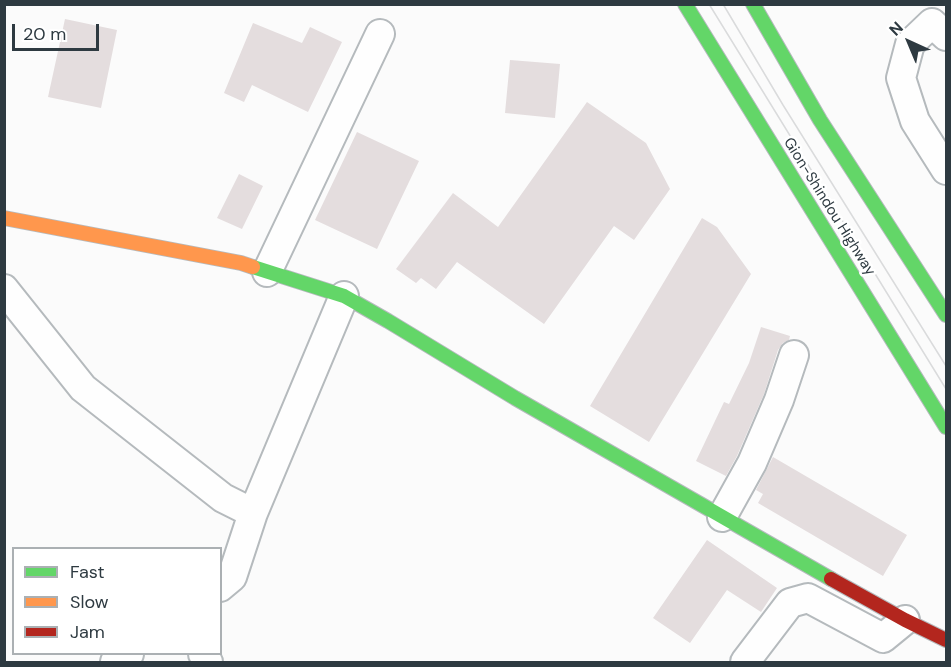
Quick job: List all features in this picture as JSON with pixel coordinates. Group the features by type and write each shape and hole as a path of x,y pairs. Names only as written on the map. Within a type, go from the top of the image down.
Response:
{"main road":[{"name":"Gion-Shindou Highway","path":"685,4 946,427"},
{"path":"753,4 820,120 946,315"},
{"path":"4,219 241,263 344,296 722,517 905,620 946,640"}],"street":[{"path":"946,36 932,23 910,44 901,78 915,121 946,170"},
{"path":"267,272 380,34"},
{"path":"4,290 83,388 223,498 253,513"},
{"path":"222,585 231,577 253,513 344,296"},
{"path":"722,517 752,463 779,400 794,356"},
{"path":"746,663 790,603 799,600 808,598 883,638 905,620"}],"building":[{"path":"65,19 117,30 101,108 48,97"},
{"path":"253,23 302,43 310,27 342,42 308,112 252,85 244,102 224,93"},
{"path":"510,60 560,64 555,118 505,113"},
{"path":"587,102 646,143 670,189 634,240 614,226 544,324 457,262 436,289 421,278 416,283 396,269 453,193 498,227"},
{"path":"357,132 419,161 377,249 315,220"},
{"path":"239,174 263,186 242,229 217,218"},
{"path":"702,218 717,227 751,274 649,442 590,406"},
{"path":"761,327 790,336 789,340 783,343 778,350 764,394 726,476 696,461 724,402 729,404 749,363"},
{"path":"773,457 907,535 883,576 758,503 763,494 756,490"},
{"path":"707,540 777,588 761,612 727,590 690,643 653,618"}],"tram line":[{"path":"709,4 946,389"},
{"path":"723,4 783,105 946,366"}],"traffic: fast":[{"path":"685,4 946,427"},
{"path":"753,4 820,120 946,315"},
{"path":"253,267 344,296 515,398 831,579"}],"traffic: slow":[{"path":"4,218 253,267"}],"traffic: jam":[{"path":"831,579 946,640"}]}
